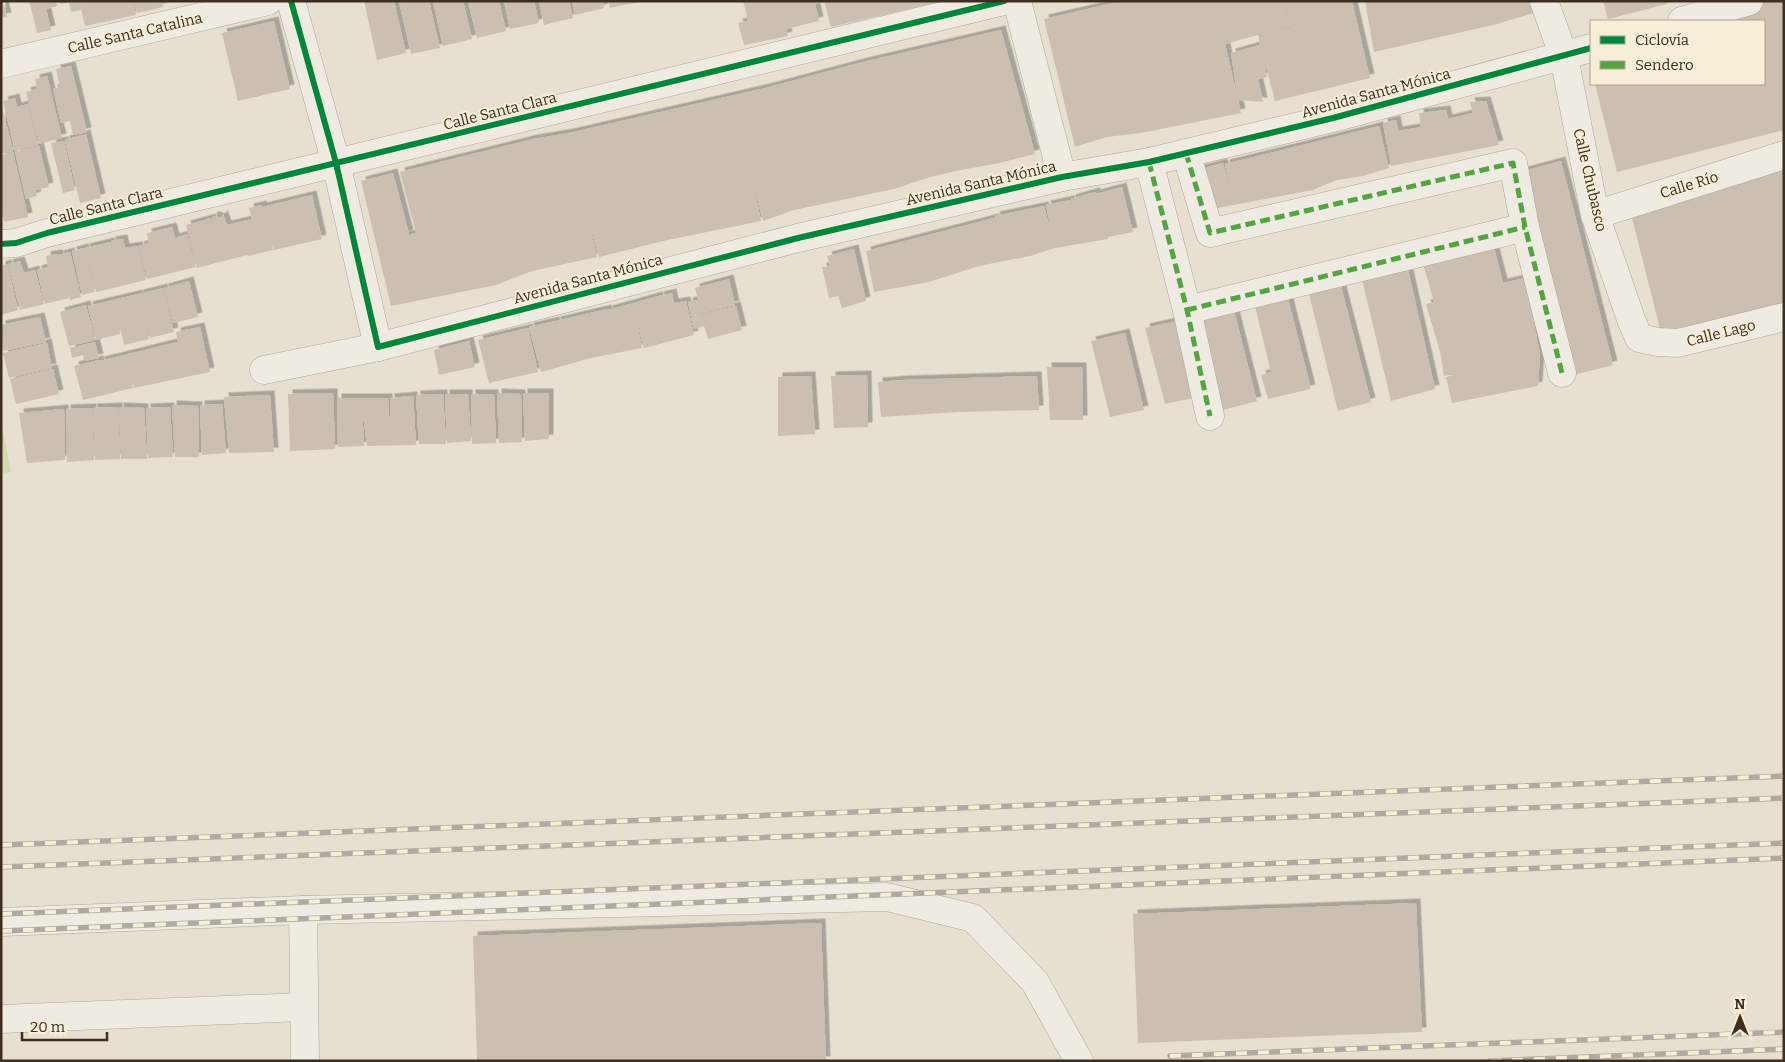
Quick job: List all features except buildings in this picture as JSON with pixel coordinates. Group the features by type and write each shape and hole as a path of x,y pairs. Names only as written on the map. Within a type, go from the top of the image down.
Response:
{"street":[{"name":"Calle Santa Catalina","path":"1,64 268,1"},
{"path":"291,1 336,163 378,347"},
{"name":"Calle Santa Clara","path":"1,244 16,243 47,232 1004,1"},
{"path":"1017,1 1062,177"},
{"name":"Calle Chubasco","path":"1544,1 1564,56 1595,215 1632,322 1640,338 1658,342"},
{"path":"1685,20 1749,1"},
{"name":"Avenida Santa Mónica","path":"264,370 378,347 798,238 1062,177 1149,162 1333,118 1590,48"},
{"path":"1186,153 1210,233 1513,163 1525,227 1562,373"},
{"name":"Calle Río","path":"1595,215 1784,155"},
{"path":"1149,162 1187,310 1210,416"},
{"path":"1187,310 1525,227"},
{"name":"Calle Lago","path":"1658,342 1678,343 1784,317"},
{"path":"1,922 303,910 887,897 973,918 1035,982 1079,1061"},
{"path":"303,910 305,1061"},
{"path":"1,1019 303,1007"}],"green space":[{"path":"1,420 11,472 1,474"}],"railway":[{"path":"1,845 1784,776"},
{"path":"1,867 1784,798"},
{"path":"1,914 1784,843"},
{"path":"1,931 1784,858"},
{"path":"1170,1056 1784,1032"},
{"path":"1490,1061 1784,1049"}],"marked path":[{"path":"1186,153 1210,233 1513,163 1525,227 1562,373"},
{"path":"1149,162 1187,310 1210,416"},
{"path":"1187,310 1525,227"}],"cycle path":[{"path":"291,1 336,163 378,347 798,238 1062,177 1149,162 1333,118 1590,48"},
{"path":"1,244 16,243 47,233 1004,1"}]}
